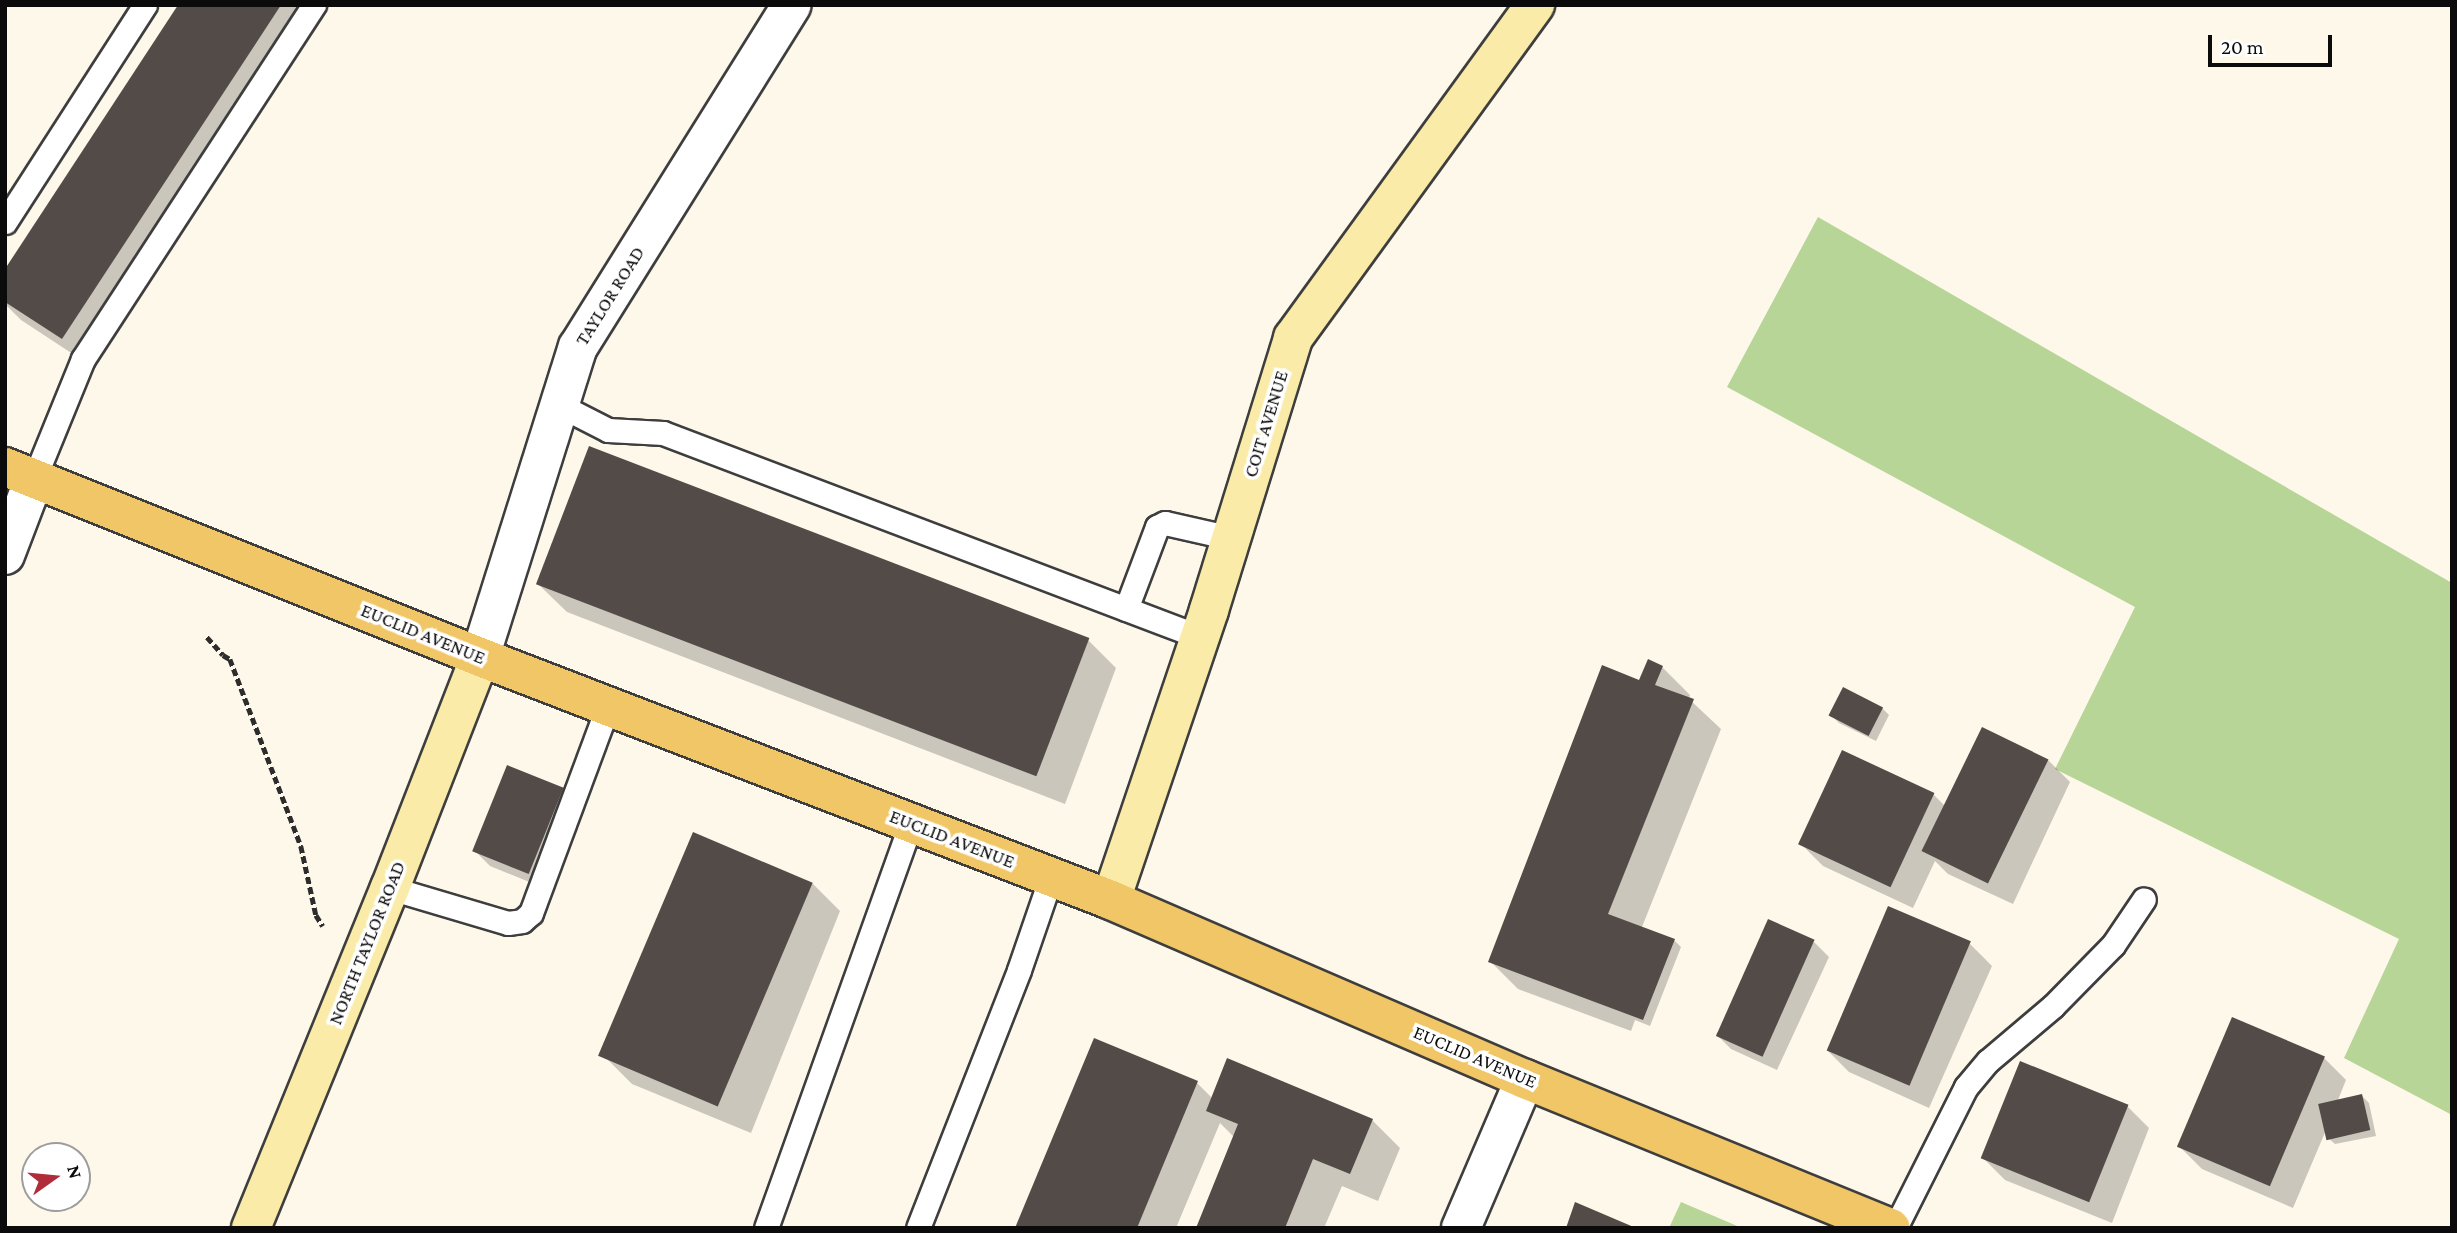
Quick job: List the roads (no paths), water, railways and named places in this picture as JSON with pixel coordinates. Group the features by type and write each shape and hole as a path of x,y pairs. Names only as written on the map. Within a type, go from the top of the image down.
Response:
{"main road":[{"name":"EUCLID AVENUE","path":"20,473 480,657 1111,900 1525,1079 1893,1228"}],"street":[{"name":"TAYLOR ROAD","path":"480,657 578,348 792,5"},
{"name":"COIT AVENUE","path":"1111,900 1200,636 1293,338 1535,5"},
{"path":"5,555 20,473"},
{"name":"NORTH TAYLOR ROAD","path":"251,1228 390,888 480,657"},
{"path":"1461,1228 1525,1079"}],"lane":[{"path":"5,222 145,5"},
{"path":"20,473 83,359 314,5"},
{"path":"559,405 607,430 663,433 1200,636"},
{"path":"1126,609 1157,527 1165,523 1231,538"},
{"path":"390,888 508,923 522,921 531,913 608,706"},
{"path":"766,1228 911,823"},
{"path":"918,1228 1051,877"},
{"path":"1893,1228 1966,1087 1988,1061 2053,1006 2113,946 2144,899"}]}
